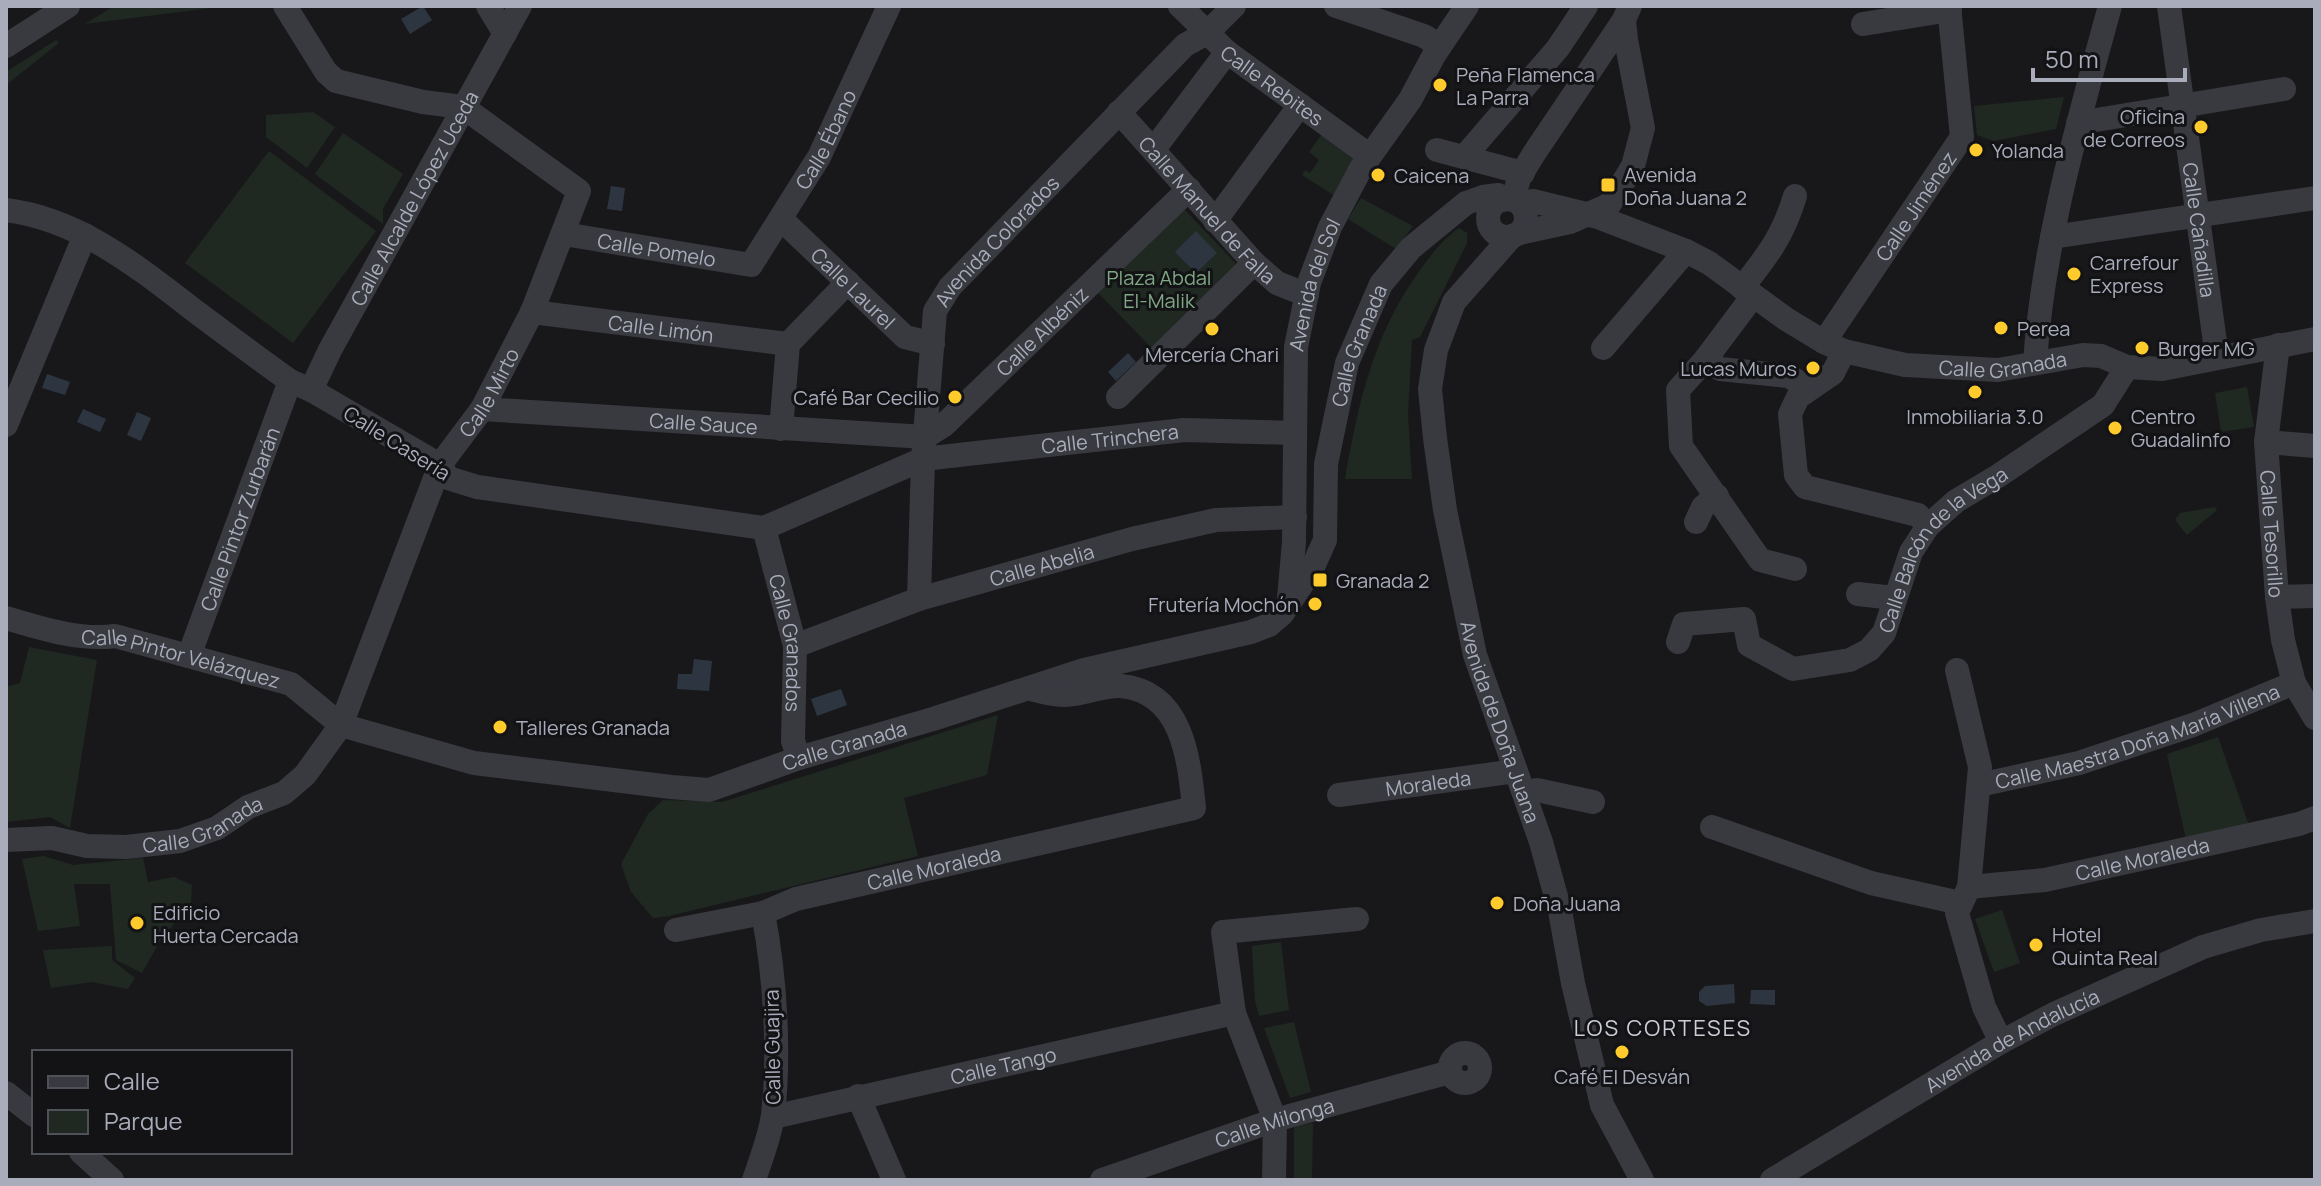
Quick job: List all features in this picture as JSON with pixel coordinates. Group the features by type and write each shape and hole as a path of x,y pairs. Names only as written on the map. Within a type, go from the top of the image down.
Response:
{"street":[{"path":"6,46 68,6"},
{"path":"285,6 326,72 336,81 423,102 463,107"},
{"path":"488,6 505,34"},
{"name":"Calle Alcalde López Uceda","path":"300,386 330,350 520,6"},
{"name":"Calle Ébano","path":"751,265 819,157 889,6"},
{"name":"Calle Rebites","path":"1180,6 1227,52 1370,156"},
{"name":"Avenida Colorados","path":"919,599 924,448 935,311 950,287 1119,112 1185,45 1207,33 1234,6"},
{"path":"1336,6 1424,36 1440,46"},
{"name":"Avenida del Sol","path":"1288,604 1295,517 1296,347 1307,295 1330,227 1370,156 1410,100 1467,6"},
{"path":"1464,157 1558,48 1586,6"},
{"path":"2035,363 2039,303 2052,237 2078,123 2110,6"},
{"name":"Calle Cañadilla","path":"2169,6 2217,357"},
{"name":"Calle Jiménez","path":"1804,393 1833,373 1834,346 1962,137 1950,8 1863,24"},
{"path":"1503,230 1490,210 1512,201 1523,173 1627,13"},
{"path":"1443,221 1465,215 1482,217 1503,230 1589,215 1609,205 1633,166 1643,128 1627,13"},
{"path":"1154,149 1227,52"},
{"path":"2078,123 2284,89"},
{"path":"1215,221 1300,105"},
{"name":"Calle Mirto","path":"341,725 440,465 482,409 532,312 579,191 463,107"},
{"name":"Calle Manuel de Falla","path":"1119,112 1254,263 1277,283 1307,295"},
{"path":"1437,150 1523,173"},
{"name":"Calle Albéniz","path":"924,448 944,425 1189,189"},
{"name":"Calle Granada","path":"6,840 52,838 87,846 126,847 180,841 217,828 248,807 284,793 305,775 341,725 474,763 709,790 799,758 1084,670 1262,628 1276,619 1288,604 1312,569 1325,540 1326,464 1347,363 1381,284 1411,248 1466,203 1483,197 1498,195 1512,201 1533,201 1589,215 1686,251 1834,346 1905,365 1998,370 2083,355 2101,356 2127,367 2162,369 2315,339"},
{"path":"1795,196 1786,226 1747,292 1705,360 1678,390 1681,446 1760,560 1795,569"},
{"path":"2052,237 2315,198"},
{"path":"1503,230 1526,222 1524,210 1512,201"},
{"name":"Calle Casería","path":"6,210 34,213 85,235 134,264 300,386 440,465 448,478 477,487 764,528"},
{"name":"Calle Laurel","path":"781,219 905,337 933,344"},
{"name":"Avenida de Doña Juana","path":"1503,230 1486,266 1454,302 1436,350 1430,389 1445,510 1475,655 1525,794 1560,911 1573,983 1602,1105 1642,1180"},
{"name":"Calle Pomelo","path":"564,234 751,265"},
{"path":"6,425 85,235"},
{"path":"1603,348 1686,251"},
{"path":"1118,397 1254,263"},
{"path":"781,429 788,344 848,282"},
{"name":"Calle Limón","path":"532,312 788,344"},
{"name":"Calle Tesorillo","path":"2278,345 2266,442 2277,597 2283,640 2294,683 2315,718"},
{"path":"1705,360 1720,369 1789,376 1798,382 1804,393 1798,397 1790,414 1796,475 1805,487 1918,515 1928,526"},
{"name":"Calle Balcón de la Vega","path":"1678,642 1684,624 1744,619 1749,645 1793,669 1850,660 1869,650 1884,633 1911,552 1928,526 1956,501 2103,405 2127,367"},
{"name":"Calle Pintor Zurbarán","path":"189,656 300,386"},
{"name":"Calle Sauce","path":"482,409 781,429 924,448"},
{"name":"Calle Trinchera","path":"924,448 1184,430 1295,433"},
{"path":"2266,442 2315,446"},
{"path":"764,528 924,448"},
{"path":"1696,522 1703,507 1717,496"},
{"name":"Calle Abelia","path":"795,646 919,599 1132,539 1216,520 1295,517"},
{"name":"Calle Granados","path":"764,528 795,646 793,741 799,758"},
{"path":"1858,594 1894,598"},
{"path":"2277,597 2315,596"},
{"name":"Calle Pintor Velázquez","path":"6,618 48,630 101,638 115,636 291,684 341,725"},
{"path":"1957,670 1980,767 1964,895 1957,913 1980,993 2001,1042"},
{"name":"Calle Maestra Doña María Villena","path":"1979,785 2079,763 2193,725 2294,683"},
{"name":"Calle Moraleda","path":"676,930 763,913 796,899 1194,808 1190,763 1171,713 1152,695 1120,686 1066,695 1030,689"},
{"name":"Moraleda","path":"1339,795 1516,771"},
{"path":"1525,794 1537,790 1593,802"},
{"name":"Calle Moraleda","path":"1712,827 1871,883 1964,895 2045,880 2315,818"},
{"name":"Calle Guajira","path":"754,1180 773,1117 775,1042 768,940 763,913"},
{"path":"1274,1180 1275,1120 1234,1013 1223,932 1357,919"},
{"name":"Avenida de Andalucía","path":"1772,1180 2001,1042 2054,1014 2203,947 2261,930 2315,921"},
{"name":"Calle Tango","path":"773,1117 1234,1013"},
{"name":"Calle Milonga","path":"1102,1180 1275,1120 1450,1072"},
{"path":"6,1093 32,1113"},
{"path":"858,1096 894,1180"},
{"path":"83,1154 109,1179"}],"green space":[{"path":"114,6 227,6 85,24"},
{"path":"56,40 59,43 6,85 6,72"},
{"path":"2064,97 2056,129 1993,141 1977,135 1974,106"},
{"path":"313,112 335,127 307,168 266,137 266,115"},
{"path":"343,133 403,174 383,209 383,224 315,174"},
{"path":"1322,134 1355,159 1335,196 1302,175 1305,170 1310,173 1319,160 1309,152"},
{"path":"269,151 376,231 293,343 185,263"},
{"path":"1361,198 1413,226 1396,249 1348,219"},
{"name":"Plaza Abdal El-Malik","path":"1184,209 1240,268 1154,350 1097,292"},
{"path":"1459,228 1467,233 1467,243 1420,337 1412,340 1408,415 1412,479 1345,479 1362,397 1389,321 1427,260"},
{"path":"2247,387 2254,427 2221,432 2215,393"},
{"path":"2215,507 2217,510 2187,535 2175,520 2180,513"},
{"path":"29,647 97,660 70,828 50,817 6,822 6,687 20,683"},
{"path":"998,715 987,775 904,798 918,856 669,916 653,918 631,892 621,864 648,814 663,800 722,802"},
{"path":"2218,737 2250,828 2187,844 2167,754"},
{"path":"44,856 73,865 143,858 148,882 174,877 192,885 191,903 160,941 142,973 116,960 110,884 74,884 80,926 38,931 22,859"},
{"path":"2002,910 2020,963 1994,972 1975,919"},
{"path":"1281,942 1289,1010 1259,1016 1255,1001 1252,946"},
{"path":"112,946 112,960 135,978 128,989 92,982 51,988 43,950"},
{"path":"1294,1022 1311,1092 1290,1098 1264,1028"},
{"path":"1313,1123 1312,1180 1294,1180 1294,1127"}],"shaded area":[{"path":"423,6 432,20 410,34 401,19"},
{"path":"611,186 625,188 622,211 607,209"},
{"path":"1196,231 1217,253 1196,273 1175,252"},
{"path":"1128,353 1136,362 1116,381 1108,372"},
{"path":"47,374 70,382 65,395 42,388"},
{"path":"83,409 106,419 100,432 77,422"},
{"path":"137,412 151,418 141,441 127,435"},
{"path":"694,659 712,661 709,691 677,689 678,674 692,674"},
{"path":"841,689 847,705 817,716 811,699"},
{"path":"1734,984 1735,1003 1707,1006 1699,1001 1699,992 1705,986"},
{"path":"1751,990 1775,990 1775,1005 1750,1004"}],"place":[{"name":"Peña Flamenca La Parra","path":"1440,85"},
{"name":"Oficina de Correos","path":"2201,127"},
{"name":"Yolanda","path":"1976,150"},
{"name":"Caicena","path":"1378,175"},
{"name":"Avenida Doña Juana 2","path":"1608,185"},
{"name":"Carrefour Express","path":"2074,274"},
{"name":"Perea","path":"2001,328"},
{"name":"Mercería Chari","path":"1212,329"},
{"name":"Burger MG","path":"2142,348"},
{"name":"Lucas Muros","path":"1813,368"},
{"name":"Inmobiliaria 3.0","path":"1975,392"},
{"name":"Café Bar Cecilio","path":"955,397"},
{"name":"Centro Guadalinfo","path":"2115,428"},
{"name":"Granada 2","path":"1320,580"},
{"name":"Frutería Mochón","path":"1315,604"},
{"name":"Talleres Granada","path":"500,727"},
{"name":"Doña Juana","path":"1497,903"},
{"name":"Edificio Huerta Cercada","path":"137,923"},
{"name":"Hotel Quinta Real","path":"2036,945"},
{"name":"Café El Desván","path":"1622,1052"}],"district":[{"name":"LOS CORTESES","path":"1663,1028"}]}
